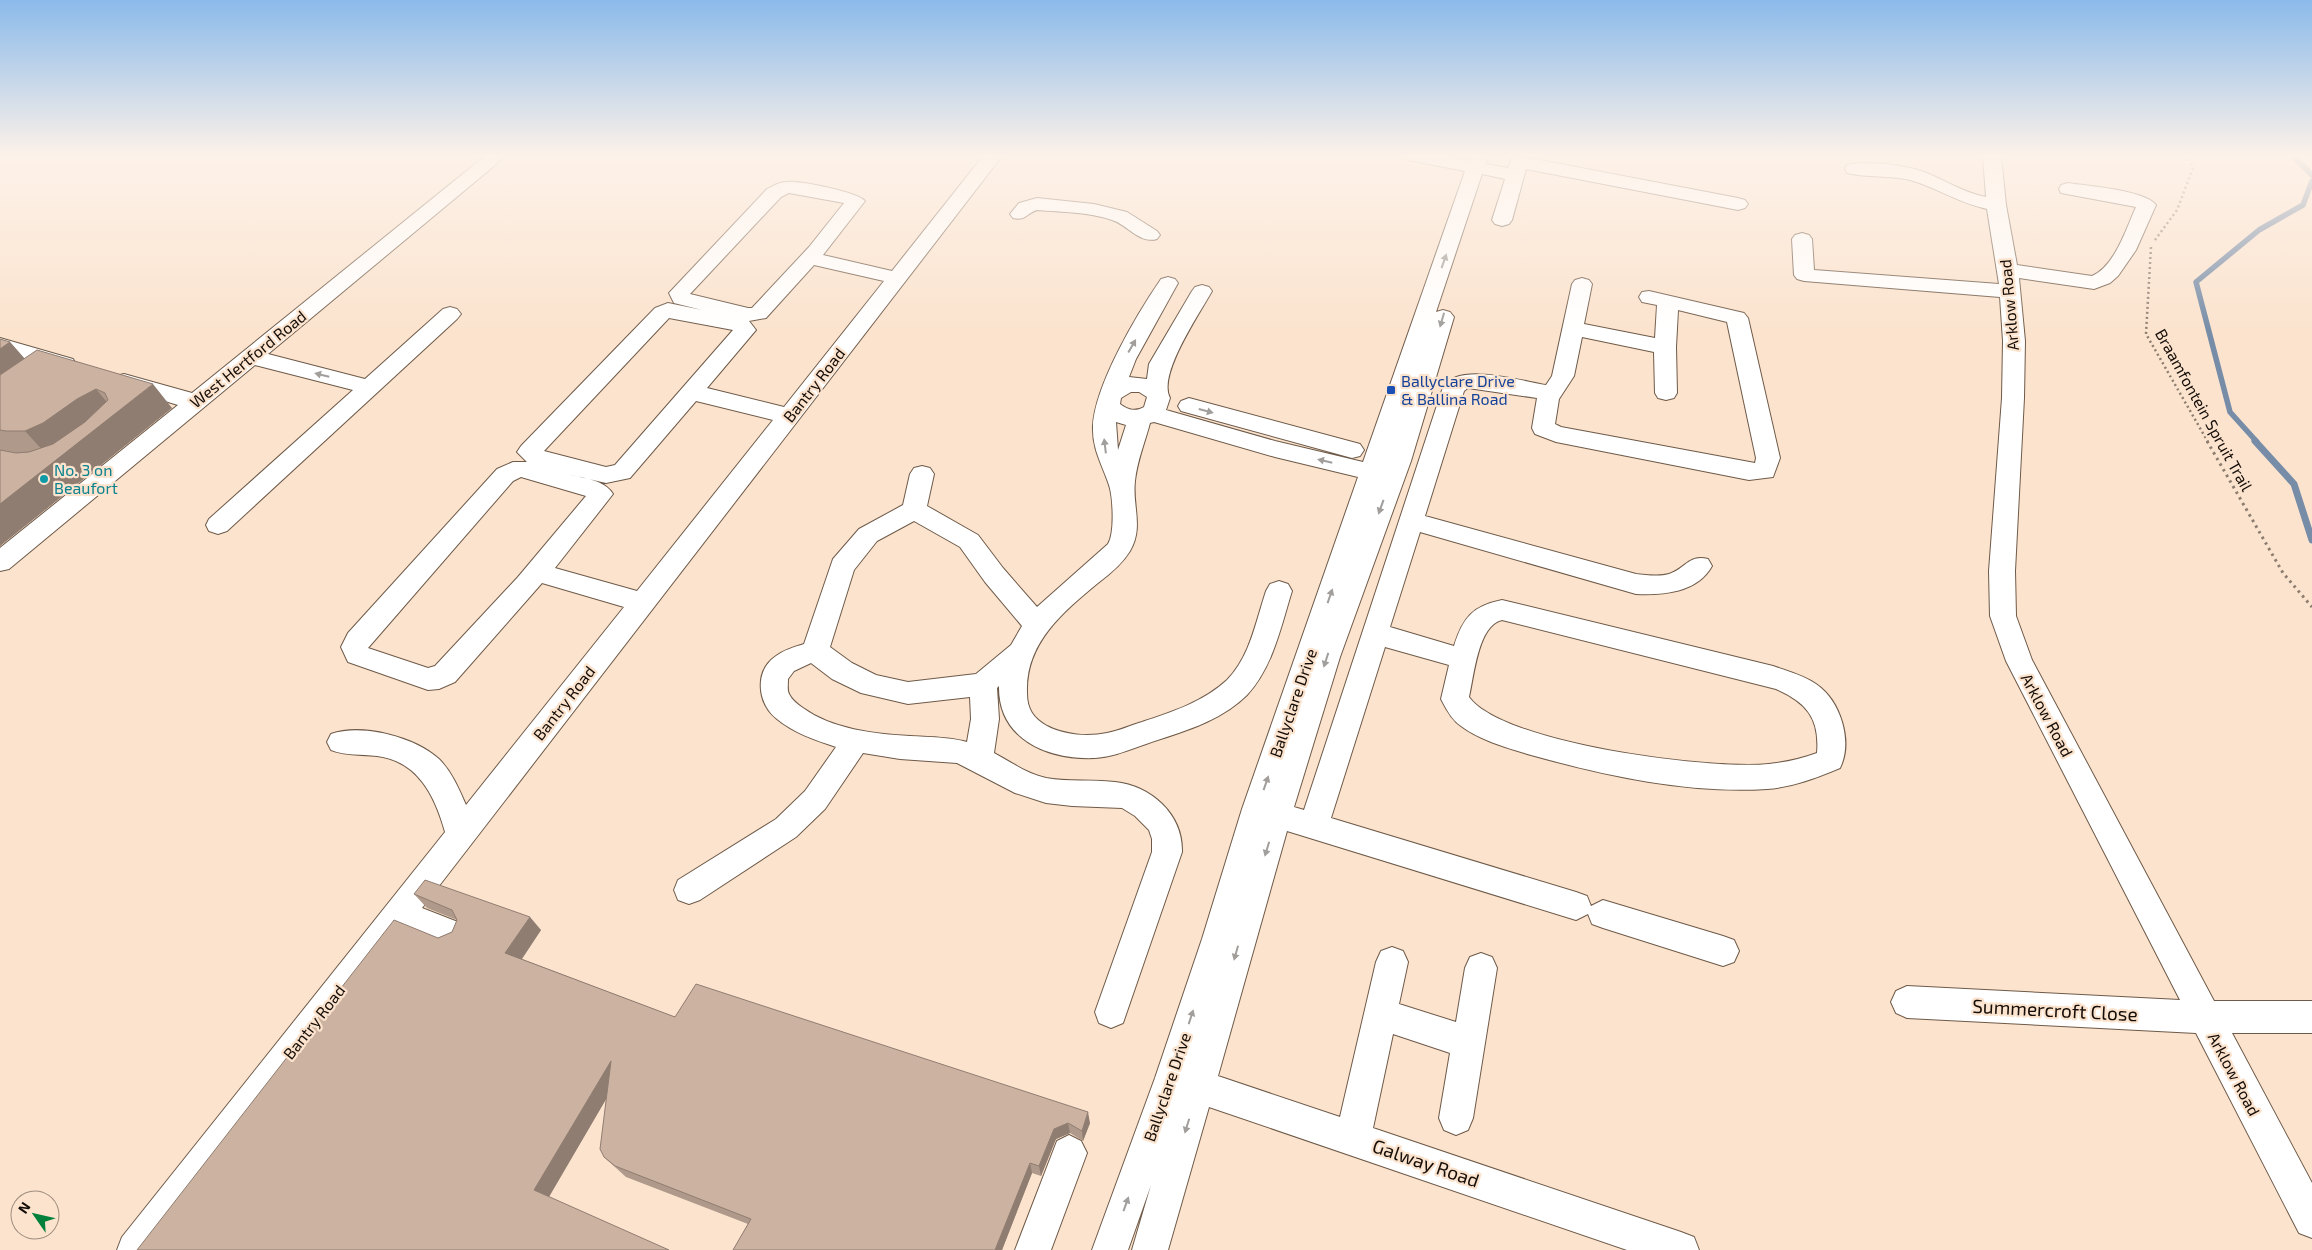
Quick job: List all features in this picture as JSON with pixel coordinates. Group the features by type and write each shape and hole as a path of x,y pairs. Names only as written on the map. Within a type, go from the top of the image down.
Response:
{"street":[{"name":"West Hertford Road","path":"0,562 426,214"},
{"path":"754,214 679,296 686,300 748,316 754,315 763,310 813,254 844,214"},
{"name":"Bantry Road","path":"134,1250 785,424 947,214"},
{"path":"1114,214 1120,216 1150,235"},
{"name":"Ballyclare Drive","path":"1110,1250 1185,1082 1249,906 1267,812 1385,467 1467,214"},
{"path":"1502,220 1504,214"},
{"name":"Arklow Road","path":"1997,214 2008,281 2014,341 2002,571 2003,616 2018,661 2312,1220"},
{"path":"1802,239 1804,275 2094,283 2103,281 2115,269 2141,214"},
{"path":"813,254 901,273"},
{"path":"816,651 842,671 871,685 908,693 983,684 1018,653 1036,624 1105,563 1121,545 1125,532 1126,516 1122,486 1107,457 1103,424 1125,359 1168,284"},
{"path":"1582,284 1563,376 1558,386 1550,393 1543,425 1552,433 1750,472 1764,471 1768,458 1738,320 1734,316 1659,299 1665,347 1666,393"},
{"path":"1122,486 1152,405 1160,364 1202,291"},
{"path":"668,310 740,324 745,330 688,397 622,472 606,475 537,458 529,452 662,313 668,310"},
{"path":"218,525 450,314"},
{"path":"1573,328 1665,347"},
{"path":"0,345 36,365"},
{"path":"258,351 376,381"},
{"path":"14,370 56,361 82,368"},
{"path":"109,376 195,402"},
{"path":"1314,826 1456,384 1473,382 1550,393"},
{"path":"1111,396 1119,387 1135,384 1144,385 1152,405"},
{"path":"1111,396 1114,412 1120,416 1152,405 1275,449 1427,474"},
{"path":"688,397 785,424"},
{"path":"521,469 595,490 601,494 532,578 455,664 439,678 428,679 362,657 355,652 356,640 505,475 513,470 521,469"},
{"path":"816,651 842,566 868,535 914,510 922,474"},
{"path":"914,510 969,541 994,575 1036,624"},
{"path":"1411,521 1636,584 1667,586 1691,574 1699,566"},
{"path":"532,578 638,610"},
{"path":"1018,653 1013,686 1016,711 1025,724 1042,736 1059,742 1084,746 1107,744 1191,718 1208,709 1238,686 1254,664 1279,591"},
{"path":"1502,610 1740,669 1794,685 1808,693 1817,702 1826,717 1833,748 1830,760 1820,766 1780,774 1745,776 1706,775 1634,767 1563,752 1495,731 1475,721 1462,711 1455,699 1464,659 1473,629 1478,621 1484,614 1502,610"},
{"path":"1377,634 1464,659"},
{"path":"816,651 788,661 775,672 772,686 776,702 788,713 813,728 856,740 899,747 958,752 979,759 1035,788 1076,794 1122,795 1136,800 1153,813 1168,836 1167,852 1111,1012"},
{"path":"979,759 985,719 983,684"},
{"path":"689,890 786,828 815,800 856,740"},
{"path":"341,742 387,745 412,755 434,772 451,802 461,836"},
{"path":"1267,812 1723,951"},
{"path":"399,914 452,934"},
{"path":"1353,1138 1392,962"},
{"path":"1456,1118 1481,968"},
{"name":"Summercroft Close","path":"1907,1002 2204,1017 2312,1017"},
{"path":"1380,1014 1469,1042"},
{"name":"Ballyclare Drive","path":"1150,1250 1185,1082"},
{"name":"Galway Road","path":"1185,1082 1681,1250"},
{"path":"1033,1250 1069,1153"}],"path":[{"name":"Braamfontein Spruit Trail","path":"2174,214 2151,245 2146,334 2283,573 2312,607"}],"building":[{"path":"0,339 10,342 0,349"},
{"path":"37,350 153,384 0,504 0,450 16,453 29,452 53,444 85,422 108,400 105,393 96,389 77,399 43,423 25,431 0,430 0,375"},
{"path":"425,880 530,917 505,953 675,1017 696,984 1088,1112 1082,1131 1068,1123 1054,1129 1039,1166 1030,1163 995,1250 733,1250 751,1219 615,1166 604,1157 600,1149 611,1061 534,1190 669,1250 137,1250 394,920 438,938 452,932 457,920 452,910 414,894"}],"waterway":[{"path":"2257,442 2230,412 2196,282 2259,230 2287,214"},
{"path":"2255,441 2294,484 2312,540"}],"place":[{"name":"Ballyclare Drive & Ballina Road","path":"1391,390"},
{"name":"No. 3 on Beaufort","path":"44,479"}]}
